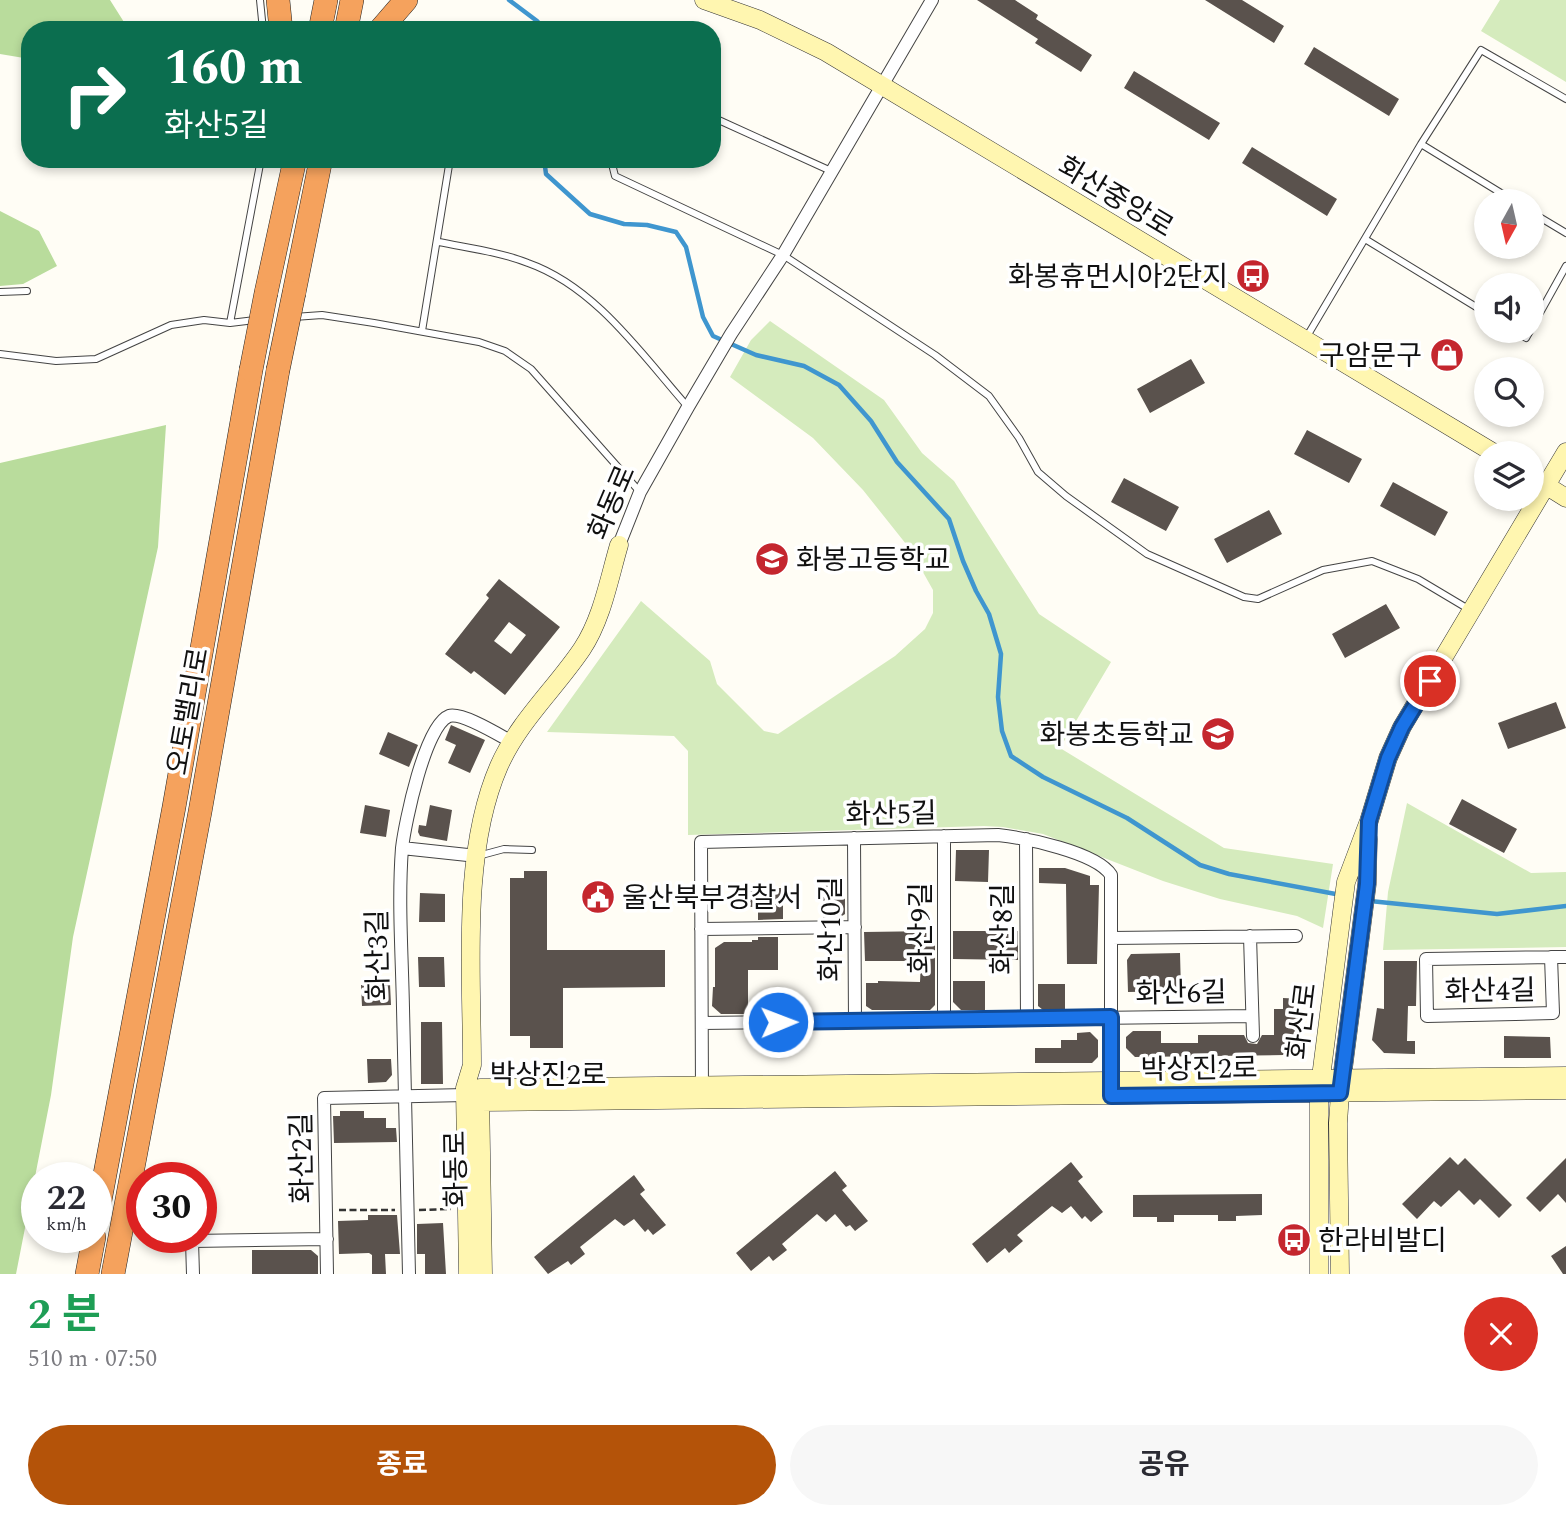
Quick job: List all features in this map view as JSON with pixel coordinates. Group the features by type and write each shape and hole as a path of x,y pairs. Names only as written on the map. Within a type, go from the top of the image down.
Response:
{"highway":[{"path":"278,0 280,21"},
{"path":"322,21 326,0"},
{"path":"348,21 352,0"},
{"path":"388,21 406,0"},
{"path":"275,242 282,168"},
{"name":"오토밸리로","path":"107,1162 174,807 251,370 275,242 293,168"},
{"name":"오토밸리로","path":"113,1274 200,812 278,370 320,168"},
{"path":"87,1274 91,1253"}],"street":[{"name":"화산중앙로","path":"704,0 760,20 815,47 1474,441"},
{"name":"화동로","path":"483,1274 472,1065 472,896 487,802 499,766 526,720 583,648 600,610 619,545 640,492 721,350 783,255 932,0"},
{"name":"화산로","path":"1544,476 1566,452"},
{"path":"1544,484 1566,498"},
{"name":"화산로","path":"1319,1274 1320,1086 1346,882 1369,821 1388,758 1402,727 1472,611 1524,511"},
{"name":"화산3길","path":"409,1274 401,924 402,848 408,810 416,781 439,723 449,716 458,715 512,742"},
{"name":"화산로","path":"1340,1274 1338,1123 1367,884 1369,821"},
{"name":"화산5길","path":"702,1093 701,842 998,835 1026,839 1091,860 1107,869 1111,875 1111,1088"},
{"name":"화산9길","path":"944,836 944,1019"},
{"name":"화산10길","path":"854,838 855,1021"},
{"name":"화산8길","path":"1026,839 1027,1018"},
{"path":"402,848 477,856"},
{"path":"701,929 855,927"},
{"name":"화산6길","path":"1250,936 1252,1036"},
{"name":"화산6길","path":"1111,937 1296,936"},
{"name":"화산4길","path":"1551,957 1553,1013 1427,1016 1426,959 1551,957 1566,957"},
{"name":"화산6길","path":"702,1023 1252,1016"},
{"name":"박상진2로","path":"1341,1086 1566,1076"},
{"name":"박상진2로","path":"475,1095 1320,1086 1566,1090"},
{"name":"화동로","path":"468,1274 475,1095"},
{"name":"화산2길","path":"327,1274 324,1098 475,1095"},
{"path":"193,1274 192,1241 327,1239"}],"lane":[{"path":"260,0 262,21"},
{"path":"1306,339 1421,144 1481,50 1566,99"},
{"path":"721,121 831,172"},
{"path":"1421,144 1494,189"},
{"path":"230,323 259,168"},
{"path":"422,331 439,242 449,168"},
{"path":"613,168 615,176 783,255 934,355 989,396 1019,438 1038,472 1066,496 1147,554 1234,593 1258,599 1323,570 1372,562 1418,579 1472,611"},
{"path":"1544,220 1566,233"},
{"path":"1364,239 1474,306"},
{"path":"439,242 529,263 558,277 587,297 627,337 688,407"},
{"path":"1544,306 1566,266"},
{"path":"0,292 27,291"},
{"path":"285,317 322,315 422,331 505,351 531,369 640,492"},
{"path":"0,354 55,360 96,359 170,324 204,320 230,323 273,318"},
{"path":"477,856 504,849 532,850"}],"path":[{"path":"326,1210 454,1209"}],"green space":[{"path":"0,0 110,0 123,21 21,21 21,58 0,54"},
{"path":"1500,0 1566,0 1566,82 1481,31"},
{"path":"0,211 39,231 57,266 23,284 0,286"},
{"path":"770,321 884,400 922,453 954,481 1039,614 1111,662 1060,748 1224,848 1333,864 1323,928 1297,916 1220,899 1163,881 1043,834 1003,827 688,835 688,751 674,736 547,732 641,601 710,661 717,684 764,731 778,734 895,656 925,629 933,613 933,590 910,549 863,490 813,438 730,377 751,340"},
{"path":"166,425 158,547 73,937 51,1095 38,1162 21,1162 21,1248 16,1274 0,1274 0,463"},
{"path":"1407,803 1531,873 1566,872 1566,947 1383,950 1388,892"}],"building":[{"path":"977,0 1015,0 1038,15 1036,19 1092,55 1081,72 1035,43 1038,39"},
{"path":"1205,0 1242,0 1284,26 1274,43"},
{"path":"1314,47 1399,99 1389,116 1304,64"},
{"path":"1134,71 1220,123 1209,140 1124,88"},
{"path":"1252,147 1337,199 1327,216 1242,163"},
{"path":"1191,359 1205,383 1150,413 1137,389"},
{"path":"1307,430 1362,459 1349,483 1294,454"},
{"path":"1124,478 1179,507 1166,531 1111,502"},
{"path":"1393,482 1448,512 1435,536 1380,506"},
{"path":"1269,510 1282,534 1227,563 1214,539"},
{"path":"499,579 560,627 505,695 474,671 471,674 445,654 489,598 486,595","holes":["509,622 526,635 511,654 494,641"]},
{"path":"1386,604 1400,628 1345,658 1332,634"},
{"path":"1556,702 1566,728 1508,749 1498,723"},
{"path":"451,725 485,740 470,773 448,763 456,745 445,740"},
{"path":"388,732 418,745 409,767 379,754"},
{"path":"1462,799 1517,829 1504,853 1449,824"},
{"path":"365,805 390,810 386,837 360,833"},
{"path":"430,805 452,810 447,841 420,836 418,832 419,825 426,826"},
{"path":"956,850 989,850 988,882 955,881"},
{"path":"1039,868 1065,868 1090,876 1090,885 1099,885 1097,964 1067,964 1066,884 1039,883"},
{"path":"524,871 547,871 547,950 665,950 665,987 563,988 563,1048 530,1048 530,1036 510,1036 510,878 524,878"},
{"path":"823,885 845,885 845,914 839,918 823,919"},
{"path":"748,888 783,888 783,919 758,920 758,907 748,907"},
{"path":"420,893 445,894 445,922 419,922"},
{"path":"935,931 935,1005 930,1010 872,1010 866,1006 866,983 920,982 921,961 865,961 864,932"},
{"path":"953,931 1018,931 1018,960 953,959"},
{"path":"758,937 778,937 778,970 748,970 748,1014 721,1014 712,1006 715,948 724,942 752,942 758,940"},
{"path":"1180,953 1181,991 1128,992 1127,960 1131,954"},
{"path":"418,957 444,957 445,987 419,987"},
{"path":"1384,961 1417,961 1416,1006 1408,1006 1407,1041 1415,1041 1415,1054 1384,1053 1372,1040 1377,1008 1384,1009"},
{"path":"953,981 985,981 985,1010 961,1010 953,1002"},
{"path":"390,984 391,1005 362,1006 361,985"},
{"path":"1038,984 1065,984 1065,1010 1043,1010 1038,1006"},
{"path":"1283,998 1303,999 1298,1043 1284,1055 1135,1057 1126,1048 1126,1037 1133,1031 1161,1031 1161,1043 1198,1043 1198,1035 1244,1035 1248,1043 1257,1044 1262,1035 1274,1035 1274,1009 1283,1009"},
{"path":"421,1022 442,1022 443,1084 421,1084"},
{"path":"1090,1032 1098,1040 1098,1057 1092,1063 1035,1063 1035,1048 1061,1048 1061,1040 1077,1040 1077,1033"},
{"path":"1504,1036 1550,1037 1551,1058 1504,1058"},
{"path":"367,1059 391,1059 392,1075 386,1082 368,1083"},
{"path":"340,1111 364,1111 364,1118 386,1118 386,1128 396,1128 397,1142 334,1143 333,1116 340,1116"},
{"path":"1450,1157 1458,1165 1465,1158 1512,1205 1499,1218 1480,1199 1474,1205 1459,1190 1441,1207 1434,1201 1417,1219 1402,1204"},
{"path":"1566,1158 1566,1203 1558,1194 1540,1212 1526,1198"},
{"path":"1071,1162 1083,1177 1078,1181 1103,1212 1091,1222 1085,1216 1082,1219 1071,1206 1062,1213 1052,1206 1017,1235 1023,1241 1009,1253 1005,1248 987,1263 972,1244"},
{"path":"835,1171 847,1186 842,1190 868,1221 855,1231 850,1225 846,1227 835,1214 826,1222 817,1214 782,1244 787,1250 773,1261 769,1256 751,1271 736,1253"},
{"path":"634,1175 645,1190 640,1194 666,1225 653,1235 648,1229 645,1232 634,1219 624,1226 615,1219 580,1247 585,1254 571,1265 568,1261 548,1274 534,1257"},
{"path":"1262,1194 1262,1215 1236,1216 1236,1221 1218,1221 1218,1215 1174,1215 1174,1222 1157,1222 1157,1217 1133,1217 1133,1195"},
{"path":"368,1215 397,1215 400,1254 385,1254 386,1274 372,1274 372,1255 369,1253 339,1254 338,1221 368,1220"},
{"path":"443,1223 446,1274 425,1274 425,1254 417,1254 417,1224"},
{"path":"1566,1246 1566,1274 1563,1274 1551,1256"},
{"path":"252,1250 311,1250 318,1256 318,1274 252,1274"}],"waterway":[{"path":"509,0 537,21"},
{"path":"545,168 546,174 590,214 624,224 647,225 676,232 686,247 703,317 713,336 756,355 804,366 839,385 871,421 897,462 949,519 963,561 989,614 1001,654 998,697 1002,731 1011,756 1043,777 1127,818 1200,865 1229,874 1341,895"},
{"path":"1370,901 1497,914 1566,906"}],"place":[{"name":"화봉휴먼시아2단지","path":"1253,276"},
{"name":"구암문구","path":"1447,355"},
{"name":"화봉고등학교","path":"772,559"},
{"name":"화봉초등학교","path":"1218,734"},
{"name":"울산북부경찰서","path":"598,897"},
{"name":"한라비발디","path":"1294,1240"}],"route":[{"path":"778,1022 1111,1017 1111,1096 1340,1093 1367,884 1369,821 1388,758 1402,727 1430,681"}]}
